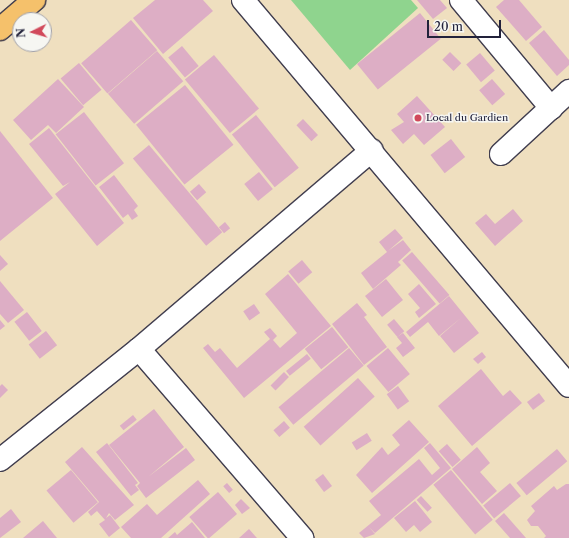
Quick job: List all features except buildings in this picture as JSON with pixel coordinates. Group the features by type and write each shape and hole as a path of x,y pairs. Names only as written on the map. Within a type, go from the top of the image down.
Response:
{"main road":[{"path":"0,29 34,0"}],"street":[{"path":"243,0 372,150 569,386"},
{"path":"461,0 551,108"},
{"path":"501,154 569,91"},
{"path":"0,460 139,349 372,150"},
{"path":"139,349 302,538"}],"green space":[{"path":"291,0 411,0 418,8 350,70"}],"place":[{"name":"Local du Gardien","path":"418,118"}]}
